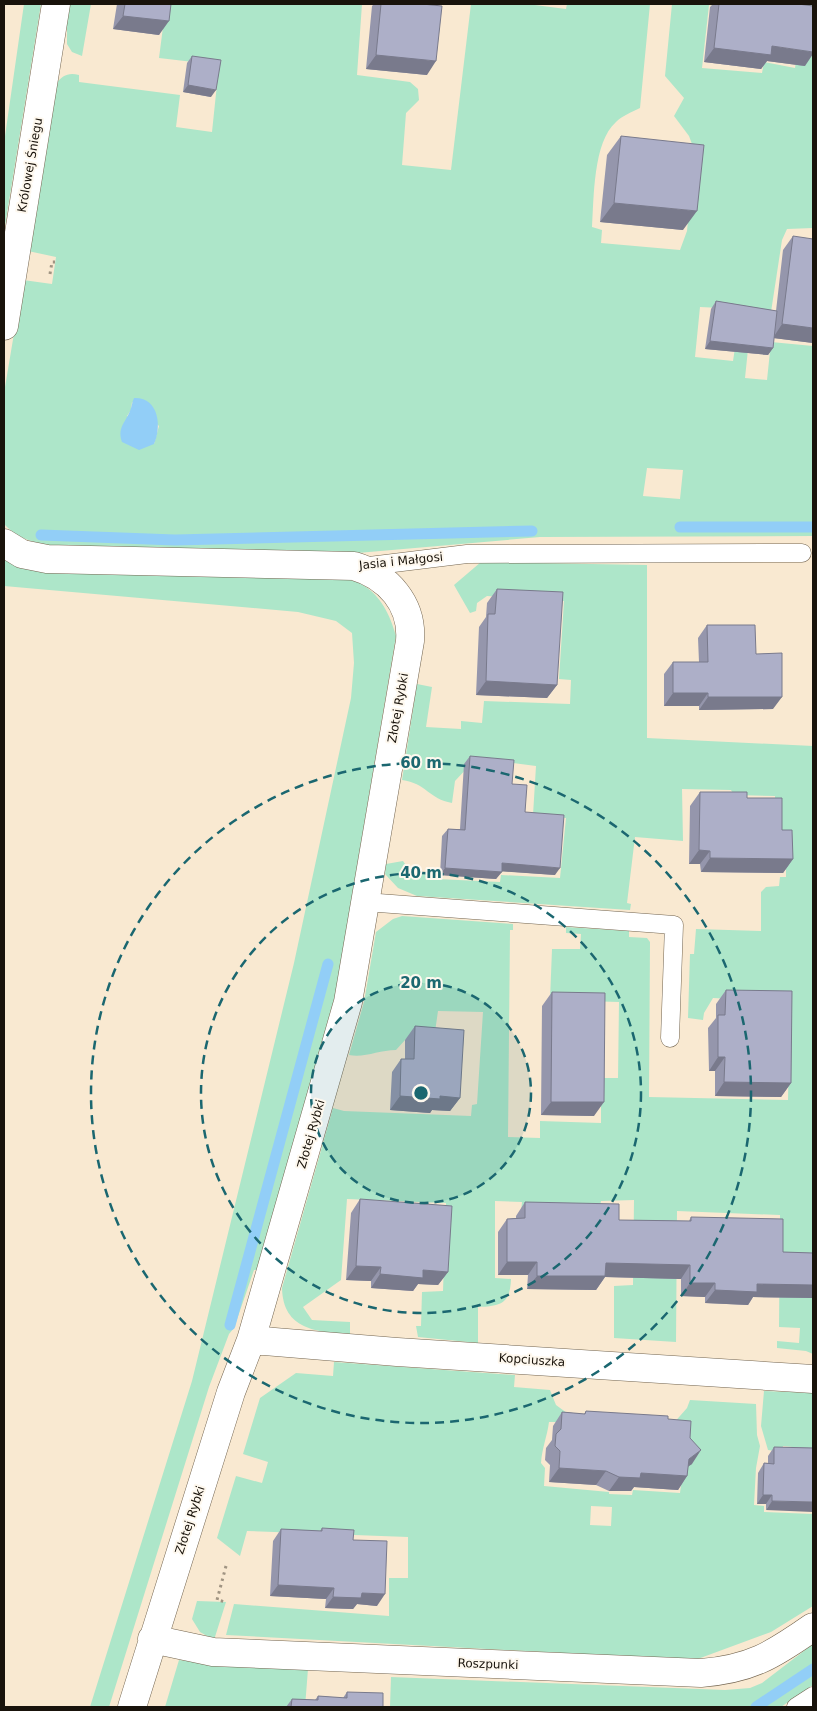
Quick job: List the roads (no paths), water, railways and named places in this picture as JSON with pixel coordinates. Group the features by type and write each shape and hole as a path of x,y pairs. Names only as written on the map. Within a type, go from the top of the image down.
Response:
{"street":[{"name":"Królowej Śniegu","path":"4,326 56,4"},
{"name":"Jasia i Małgosi","path":"4,543 22,554 47,559 358,567"},
{"name":"Złotej Rybki","path":"132,1707 231,1392 251,1340 348,1002 410,633 405,609 391,588 370,572 358,567"},
{"name":"Kopciuszka","path":"251,1340 397,1352 813,1379"},
{"name":"Roszpunki","path":"152,1639 213,1652 701,1673 727,1671 748,1666 769,1656 813,1627"}],"lane":[{"name":"Jasia i Małgosi","path":"358,567 467,554 802,553"},
{"path":"365,902 562,919 674,925 670,1038"},
{"path":"796,1707 813,1696"}],"water":[{"path":"134,398 149,402 158,422 154,444 139,450 122,442 120,433"}],"waterway":[{"path":"680,527 813,527"},
{"path":"41,535 175,540 532,531"},
{"path":"230,1325 328,964"},
{"path":"756,1707 813,1669"}]}
